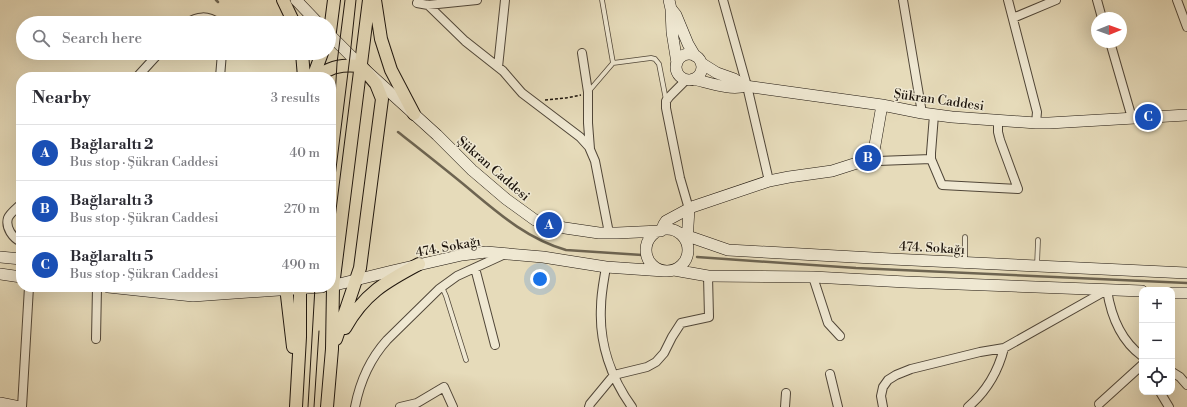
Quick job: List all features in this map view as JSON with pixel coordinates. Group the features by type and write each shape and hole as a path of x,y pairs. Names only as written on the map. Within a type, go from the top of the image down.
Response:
{"main road":[{"path":"283,0 291,16"},
{"path":"332,16 334,0"},
{"path":"336,238 369,0"},
{"path":"375,0 381,39 391,70 414,114"},
{"path":"303,60 304,72"},
{"path":"315,72 319,60"},
{"path":"325,72 327,60"},
{"path":"327,72 331,68 346,65 361,66 376,84 382,99 360,268 332,349"},
{"path":"332,349 352,315 368,296 391,279 419,264"},
{"path":"287,292 297,385"},
{"path":"296,407 300,337 300,292"},
{"path":"327,407 332,349 329,292"}],"street":[{"path":"296,0 311,16"},
{"path":"417,3 428,5 477,0"},
{"path":"498,67 505,0"},
{"path":"723,0 769,181"},
{"path":"903,0 922,113"},
{"path":"1008,0 1037,112 1036,122"},
{"path":"1013,18 1056,0"},
{"path":"1097,0 1100,12"},
{"path":"1177,0 1187,27"},
{"path":"428,5 465,41 503,71 515,86 529,99 585,142 595,161 609,233"},
{"path":"670,5 677,72 682,78 740,88 746,86"},
{"path":"670,5 676,15 688,44 702,67 700,74 689,79 666,101 666,108 680,178 689,209 684,239 688,251 682,264 669,270 655,267 648,260 647,245 655,233 670,230 684,239"},
{"name":"Şükran Caddesi","path":"336,42 488,185 535,220 549,225 571,229 609,233 661,231"},
{"path":"1112,48 1132,118"},
{"path":"582,53 588,92 590,149"},
{"path":"677,63 684,55 689,54 717,73 734,79 746,86 882,105"},
{"path":"142,72 153,60"},
{"path":"220,72 221,60"},
{"name":"Şükran Caddesi","path":"868,158 876,145 882,105 922,113 1036,122 1187,115"},
{"path":"934,114 930,153 942,185 1018,189 1000,140 998,120"},
{"path":"661,231 666,221 689,209 769,181 789,176 832,170 857,163 868,158 878,161 931,159"},
{"path":"16,209 9,217 8,222 9,231 16,238"},
{"name":"474. Sokağı","path":"684,239 728,250 1187,273"},
{"name":"474. Sokağı","path":"336,284 419,264 462,255 486,252 543,257 606,267 669,270 708,276 813,277 1139,291"},
{"path":"355,407 364,375 379,348 442,287 457,276 505,254"},
{"path":"0,256 16,258"},
{"path":"606,267 601,299 601,320 604,347 614,375 622,392 632,407"},
{"path":"475,268 495,345"},
{"path":"0,274 16,276"},
{"path":"589,407 614,375 642,369 652,365 660,358 681,323 709,317 708,276"},
{"path":"813,277 828,323 840,336"},
{"path":"883,407 881,396 883,387 888,380 896,375 980,352 1004,348 1107,290 1115,321 1124,338 1139,354"},
{"path":"0,403 21,407 29,292"},
{"path":"96,339 97,292"},
{"name":"474. Sokağı","path":"155,292 193,296 240,292"},
{"path":"1175,292 1187,293"},
{"path":"968,407 980,396 992,380 1004,348"},
{"path":"1098,404 1139,368"},
{"path":"830,374 838,407"},
{"path":"1175,374 1186,382"},
{"path":"400,407 417,403 444,387 453,407"},
{"path":"785,407 786,393"},
{"path":"1162,395 1169,407"}],"lane":[{"path":"602,0 614,63"},
{"path":"588,92 614,63 651,58 656,59 659,64 666,101"},
{"path":"965,237 965,262"},
{"path":"1037,266 1038,240"},
{"path":"442,287 466,360"}],"path":[{"path":"529,99 542,100 566,98 588,92"}],"waterway":[{"path":"398,132 502,216 538,239 566,250 642,255"},
{"path":"697,257 856,268 1187,283"}],"tram line":[{"path":"336,81 345,0"},
{"path":"336,169 356,0"},
{"path":"308,407 315,292"},
{"path":"314,407 319,331"}],"place":[{"name":"Bağlaraltı 5","path":"1148,117"},
{"name":"Bağlaraltı 3","path":"868,158"},
{"name":"Bağlaraltı 2","path":"549,225"}]}
